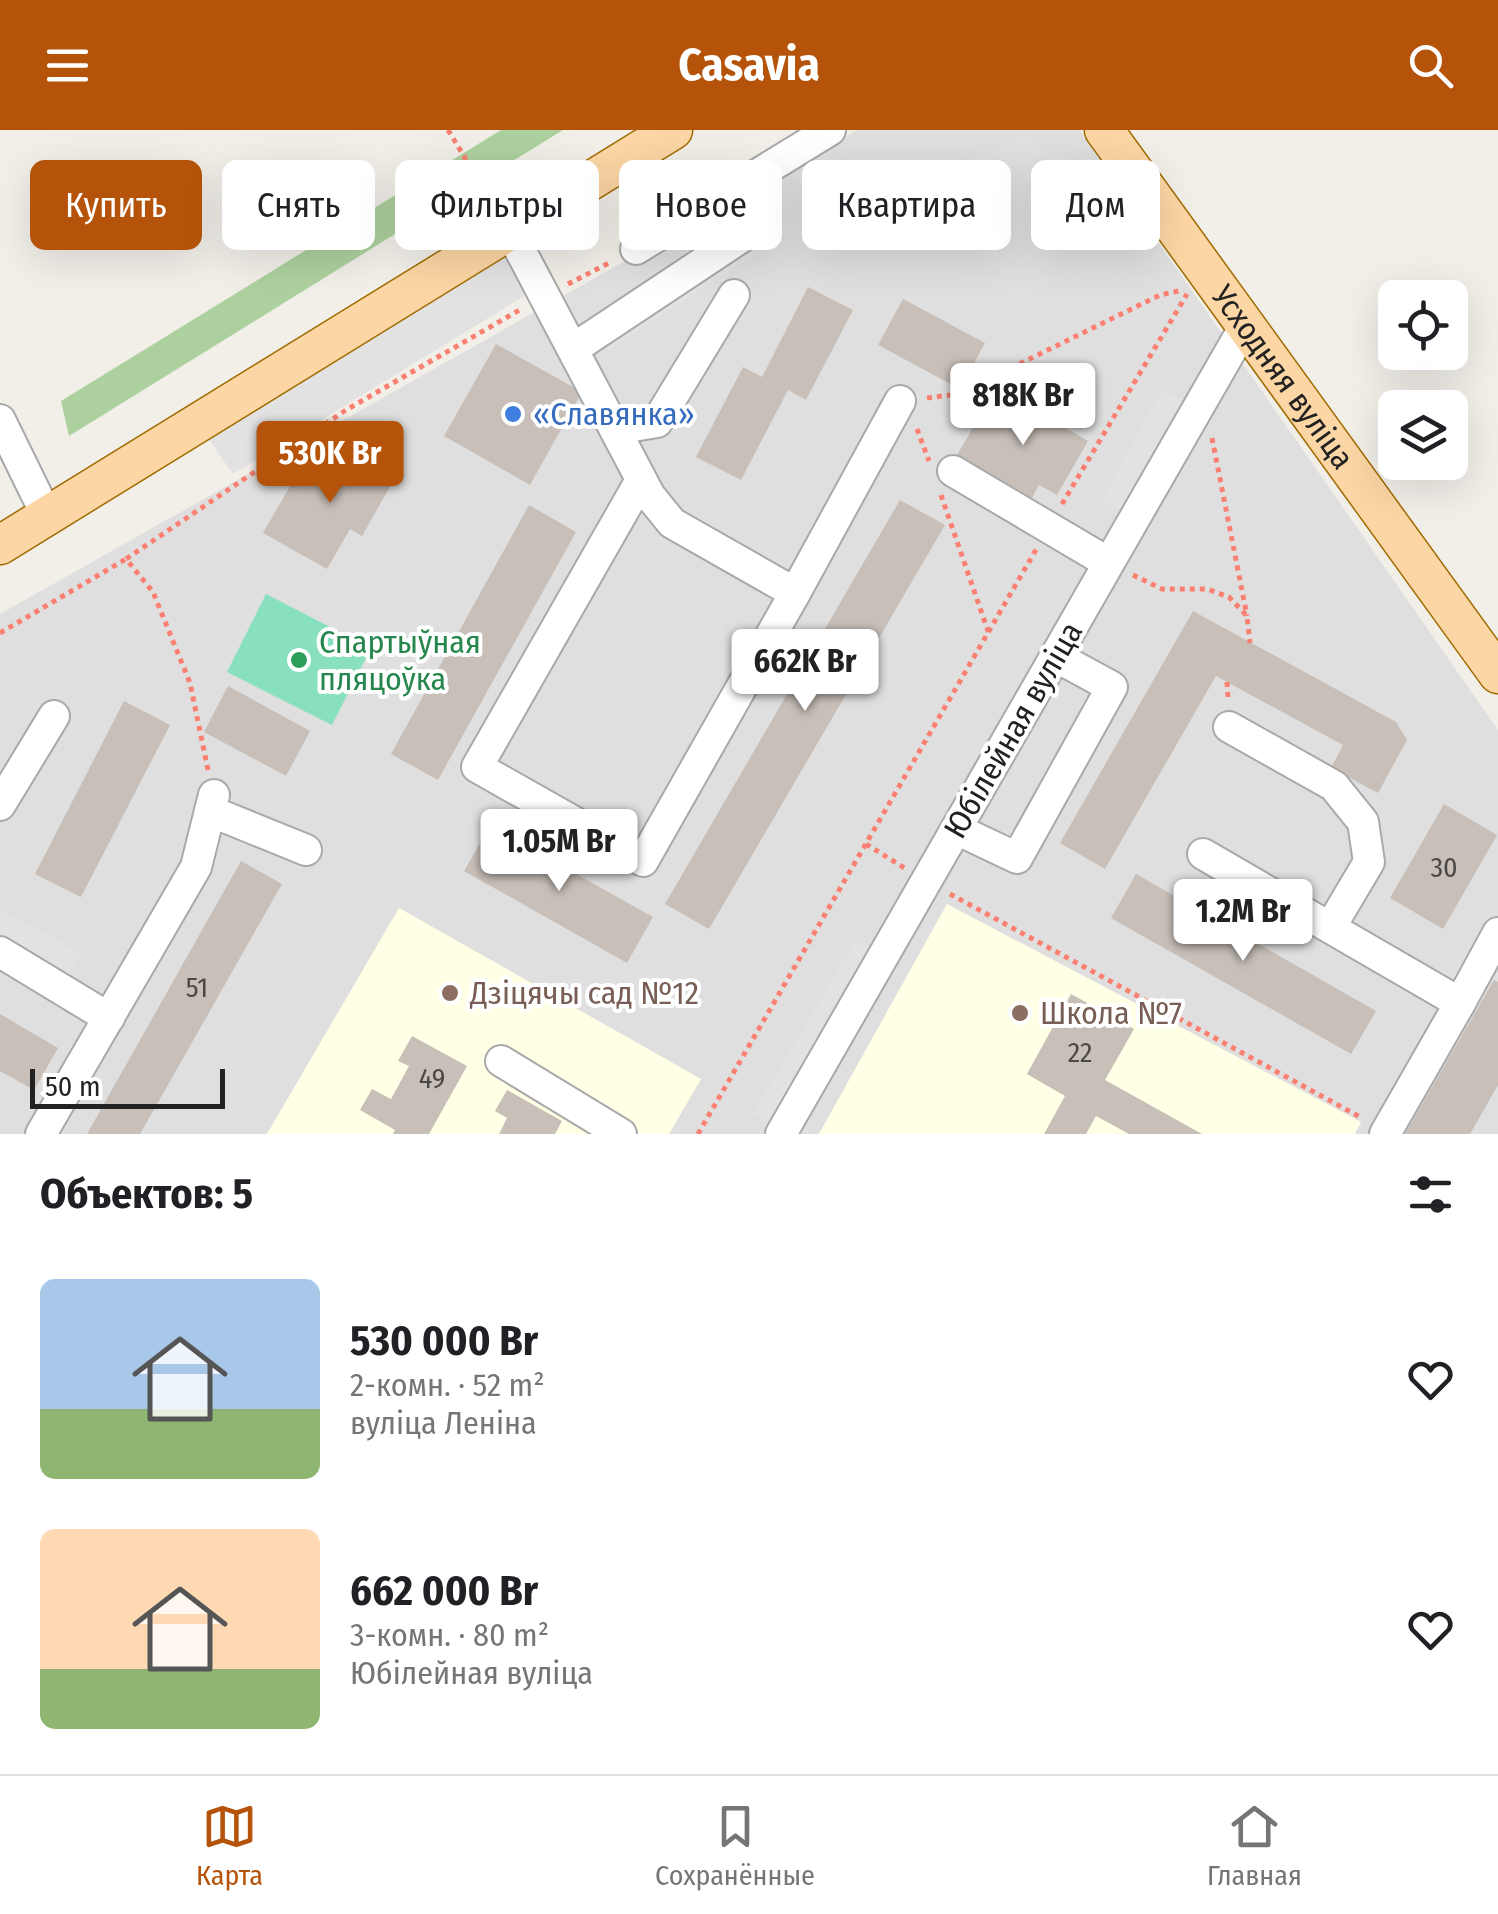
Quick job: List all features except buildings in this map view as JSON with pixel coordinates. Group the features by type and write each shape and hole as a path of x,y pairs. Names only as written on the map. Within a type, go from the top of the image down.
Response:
{"main road":[{"path":"599,176 673,130"},
{"name":"Усходняя вуліца","path":"1104,130 1498,674"},
{"path":"0,545 479,250"}],"street":[{"path":"781,160 830,130"},
{"path":"521,250 641,480 672,524 795,593"},
{"path":"573,349 722,250"},
{"path":"614,429 657,422 734,295"},
{"name":"Юбілейная вуліца","path":"781,1134 1245,326"},
{"path":"641,480 477,768 643,862 904,401"},
{"path":"0,420 47,516"},
{"path":"941,478 1048,527 1108,562"},
{"path":"956,829 1017,858 1112,688 1056,656"},
{"path":"0,805 54,716"},
{"path":"1230,728 1334,786 1363,822 1369,862 1332,926"},
{"path":"41,1134 196,867 212,803 306,850"},
{"path":"1202,854 1460,1003"},
{"path":"1386,1132 1498,933"},
{"path":"0,952 110,1018"},
{"path":"501,1061 621,1134"}],"path":[{"path":"448,130 466,160"},
{"path":"0,634 126,559 346,410 634,250"},
{"path":"698,1134 989,634 1048,527 1191,289 1160,295 958,394 904,401 941,478 989,634"},
{"path":"1204,399 1250,643"},
{"path":"126,559 153,592 190,683 212,803"},
{"path":"1108,562 1162,590 1208,589 1230,597 1247,616"},
{"path":"866,844 928,882 1386,1132"}],"shaded area":[{"path":"857,130 1080,130 1101,160 1031,160 1031,250 1160,250 1160,245 1498,730 1498,1134 0,1134 0,614 645,250 782,250 782,172 802,161 802,250 1011,250 1011,160 804,160"},
{"path":"702,250 763,250 607,350 589,323"},
{"path":"503,254 526,295 233,474 207,437"},
{"path":"1162,389 1189,404 1129,514 1102,499"},
{"name":"Школа №7","path":"947,904 1361,1122 1355,1134 819,1134"},
{"name":"Дзіцячы сад №12","path":"399,908 701,1079 669,1134 267,1134"},
{"path":"0,909 82,954 58,987 0,952"},
{"path":"856,940 877,953 774,1126 753,1113"}],"green space":[{"path":"501,130 563,130 515,160 452,160"},
{"path":"395,195 395,234 375,246 375,208"},
{"path":"306,250 369,250 69,436 61,401"},
{"name":"Спартыўная пляцоўка","path":"266,594 371,648 332,725 227,672"}],"place":[{"name":"«Славянка»","path":"513,414"},
{"name":"Спартыўная пляцоўка","path":"299,660"},
{"name":"Дзіцячы сад №12","path":"450,993"},
{"name":"Школа №7","path":"1020,1013"}]}
